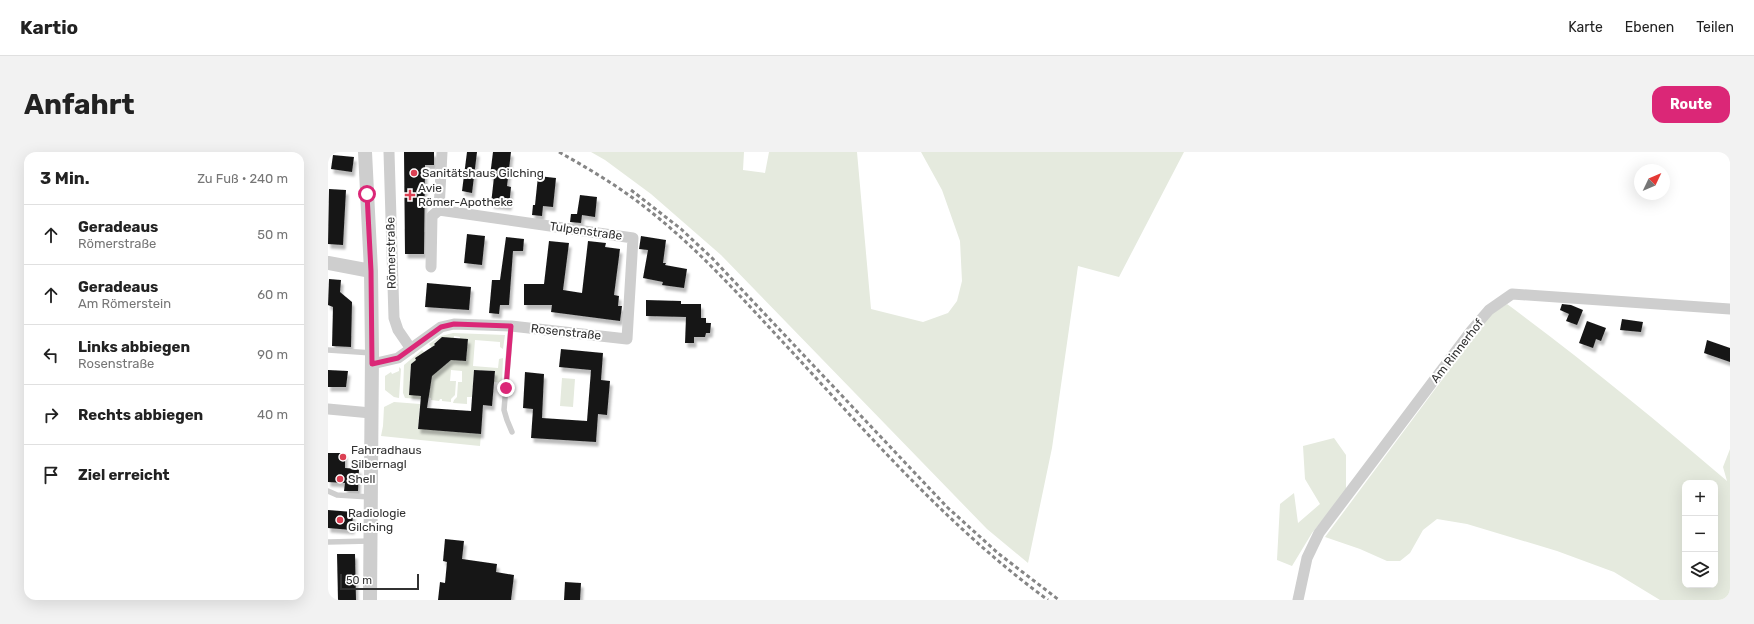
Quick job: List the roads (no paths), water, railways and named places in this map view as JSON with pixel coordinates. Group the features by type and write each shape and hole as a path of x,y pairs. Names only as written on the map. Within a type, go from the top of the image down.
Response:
{"street":[{"name":"Römerstraße","path":"365,152 371,271 372,358 370,413 370,600"},
{"name":"Römerstraße","path":"389,152 394,318 398,330 411,349"},
{"path":"431,267 432,216 439,210 443,159"},
{"name":"Tulpenstraße","path":"439,210 633,238 627,339"},
{"path":"328,263 371,271"},
{"name":"Am Rinnerhof","path":"1298,600 1307,558 1319,533 1471,331 1489,310 1506,298 1512,294 1730,308"},
{"name":"Rosenstraße","path":"372,358 398,358 441,327 454,324 511,326 627,339"},
{"path":"328,409 370,413"}],"lane":[{"path":"511,326 504,410 512,432"},
{"path":"328,350 372,358"},
{"path":"328,491 336,495 370,497"},
{"path":"328,542 370,540"}],"railway":[{"path":"559,152 629,195 689,245 743,299 884,452 915,483 979,544 1048,600"},
{"path":"631,190 681,229 712,258 947,507 999,554 1059,600"}],"place":[{"name":"Sanitätshaus Gilching","path":"414,173"},
{"name":"Avie Römer-Apotheke","path":"410,195"},
{"name":"Fahrradhaus Silbernagl","path":"343,457"},
{"name":"Shell","path":"340,479"},
{"name":"Radiologie Gilching","path":"340,520"}]}
